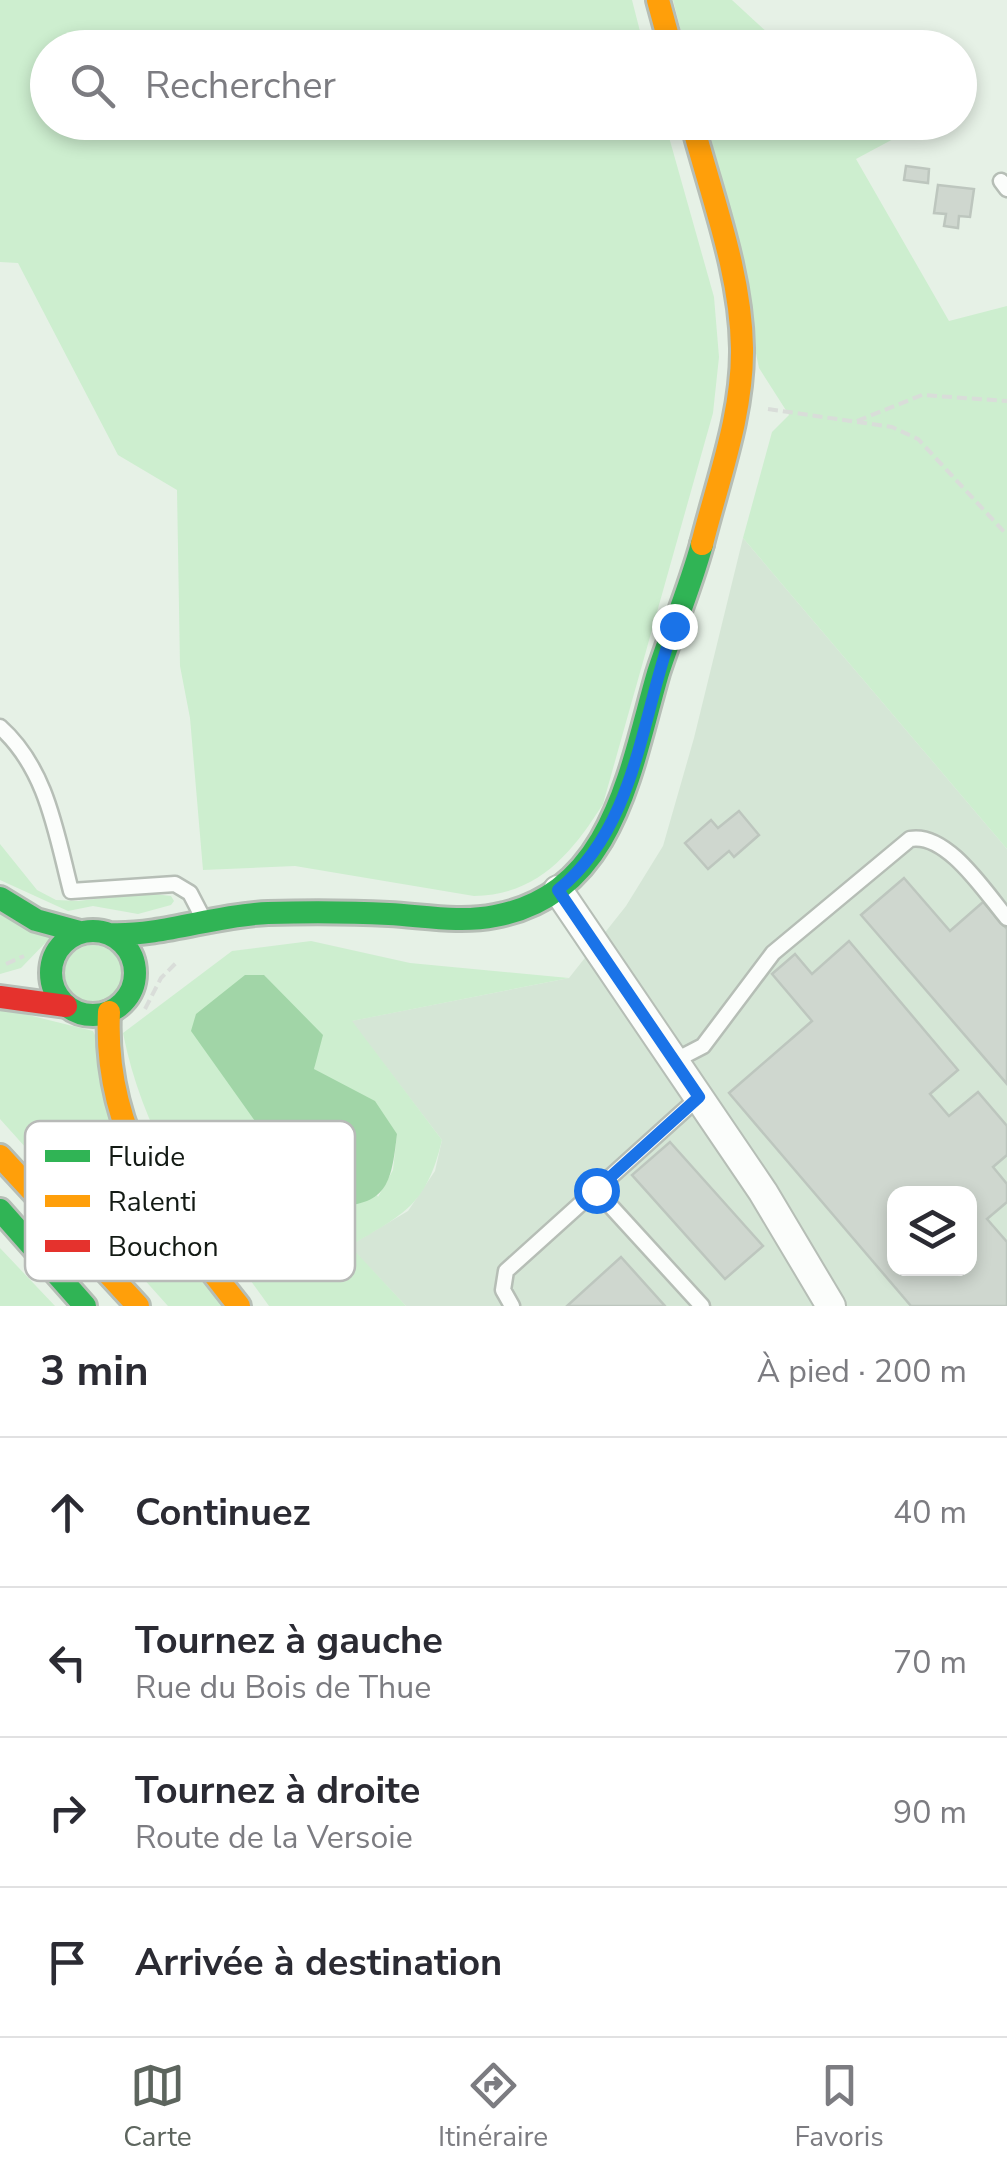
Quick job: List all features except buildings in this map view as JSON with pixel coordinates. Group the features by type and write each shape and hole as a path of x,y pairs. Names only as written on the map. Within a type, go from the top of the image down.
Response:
{"main road":[{"path":"658,0 666,30"},
{"path":"681,681 692,586 738,405 742,361 736,289 697,140"},
{"path":"0,898 36,920 80,932 110,934 250,914 482,918 518,910 558,890 588,862 612,827 666,647 692,586"},
{"path":"302,914 379,936"},
{"path":"0,996 66,1006 91,1016 109,1012 123,1002 195,924"},
{"path":"66,1006 50,972 62,943 80,932"},
{"path":"110,934 131,954 135,971 132,988"},
{"path":"17,978 56,952"},
{"path":"109,1012 106,1036 114,1092 126,1121"},
{"path":"0,1156 25,1183"},
{"path":"0,1210 25,1238"},
{"path":"63,1281 85,1306"},
{"path":"115,1281 138,1306"},
{"path":"219,1281 238,1306"}],"street":[{"path":"558,890 576,911 782,1221 830,1306"}],"lane":[{"path":"0,727 12,738 46,794 71,891 175,884 190,893 195,924"},
{"path":"674,1060 703,1046 773,953 910,838 928,838 945,847 1007,918"},
{"path":"512,1306 503,1290 506,1271 699,1097"},
{"path":"596,1190 702,1306"}],"path":[{"path":"853,423 922,395 1007,401"},
{"path":"738,405 892,427 918,439 1007,536"},
{"path":"106,1036 144,1010 162,978 181,958"}],"shaded area":[{"path":"0,0 632,0 640,30 30,30 30,140 670,140 714,297 719,357 713,413 603,804 579,839 551,868 517,888 474,896 295,866 203,870 190,718 180,666 177,490 118,455 18,263 0,262"},
{"path":"673,0 732,0 765,30 681,30"},
{"path":"712,140 891,140 856,159 949,321 1007,306 1007,849 743,538 772,432 789,415 759,368"},
{"path":"743,538 1007,849 1007,1306 406,1306 355,1252 355,1242 408,1211 435,1171 442,1140 351,1021 569,978 626,906 663,846"},
{"path":"0,844 37,890 56,900 146,893 171,896 174,901 138,914 93,906 68,911 0,880"},
{"path":"0,912 53,935 21,968 0,974"},
{"path":"311,941 410,963 569,978 352,1021 442,1140 429,1180 411,1205 355,1243 355,1152 378,1197 393,1170 397,1134 314,1069 316,1055 264,975 339,1121 151,1121 123,1033 232,951"},
{"path":"93,945 114,953 122,974 114,995 93,1003 72,995 64,974 72,953"},
{"path":"245,975 264,975 323,1035 314,1069 375,1101 397,1134 392,1167 383,1189 375,1197 355,1204 355,1121 255,1121 191,1031 196,1014"},
{"path":"0,1008 93,1031 137,1121 25,1121 25,1147 0,1119"},
{"path":"0,1248 25,1274 25,1281 31,1281 55,1306 0,1306"},
{"path":"355,1251 406,1306 269,1306 251,1281 355,1281"},
{"path":"146,1281 214,1281 226,1306 168,1306"}],"traffic: fast":[{"path":"110,934 150,932 268,913 482,918 535,903 567,882 591,855 611,822 702,544"},
{"path":"0,898 36,920 80,932"},
{"path":"93,931 109,934 123,943 132,957 135,973 132,989 123,1003 109,1012 93,1015 77,1012 63,1003 54,989 51,973 54,957 63,943 77,934 93,931"},
{"path":"0,1210 25,1238"},
{"path":"63,1281 85,1306"}],"traffic: slow":[{"path":"658,0 666,30"},
{"path":"697,140 731,262 742,348 734,422 702,544"},
{"path":"109,1012 110,1056 124,1121"},
{"path":"0,1156 25,1183"},
{"path":"115,1281 138,1306"},
{"path":"220,1281 239,1306"}],"traffic: jam":[{"path":"0,997 66,1006"}],"route":[{"path":"596,1190 699,1097 558,890 588,862 612,827 674,626"}]}
